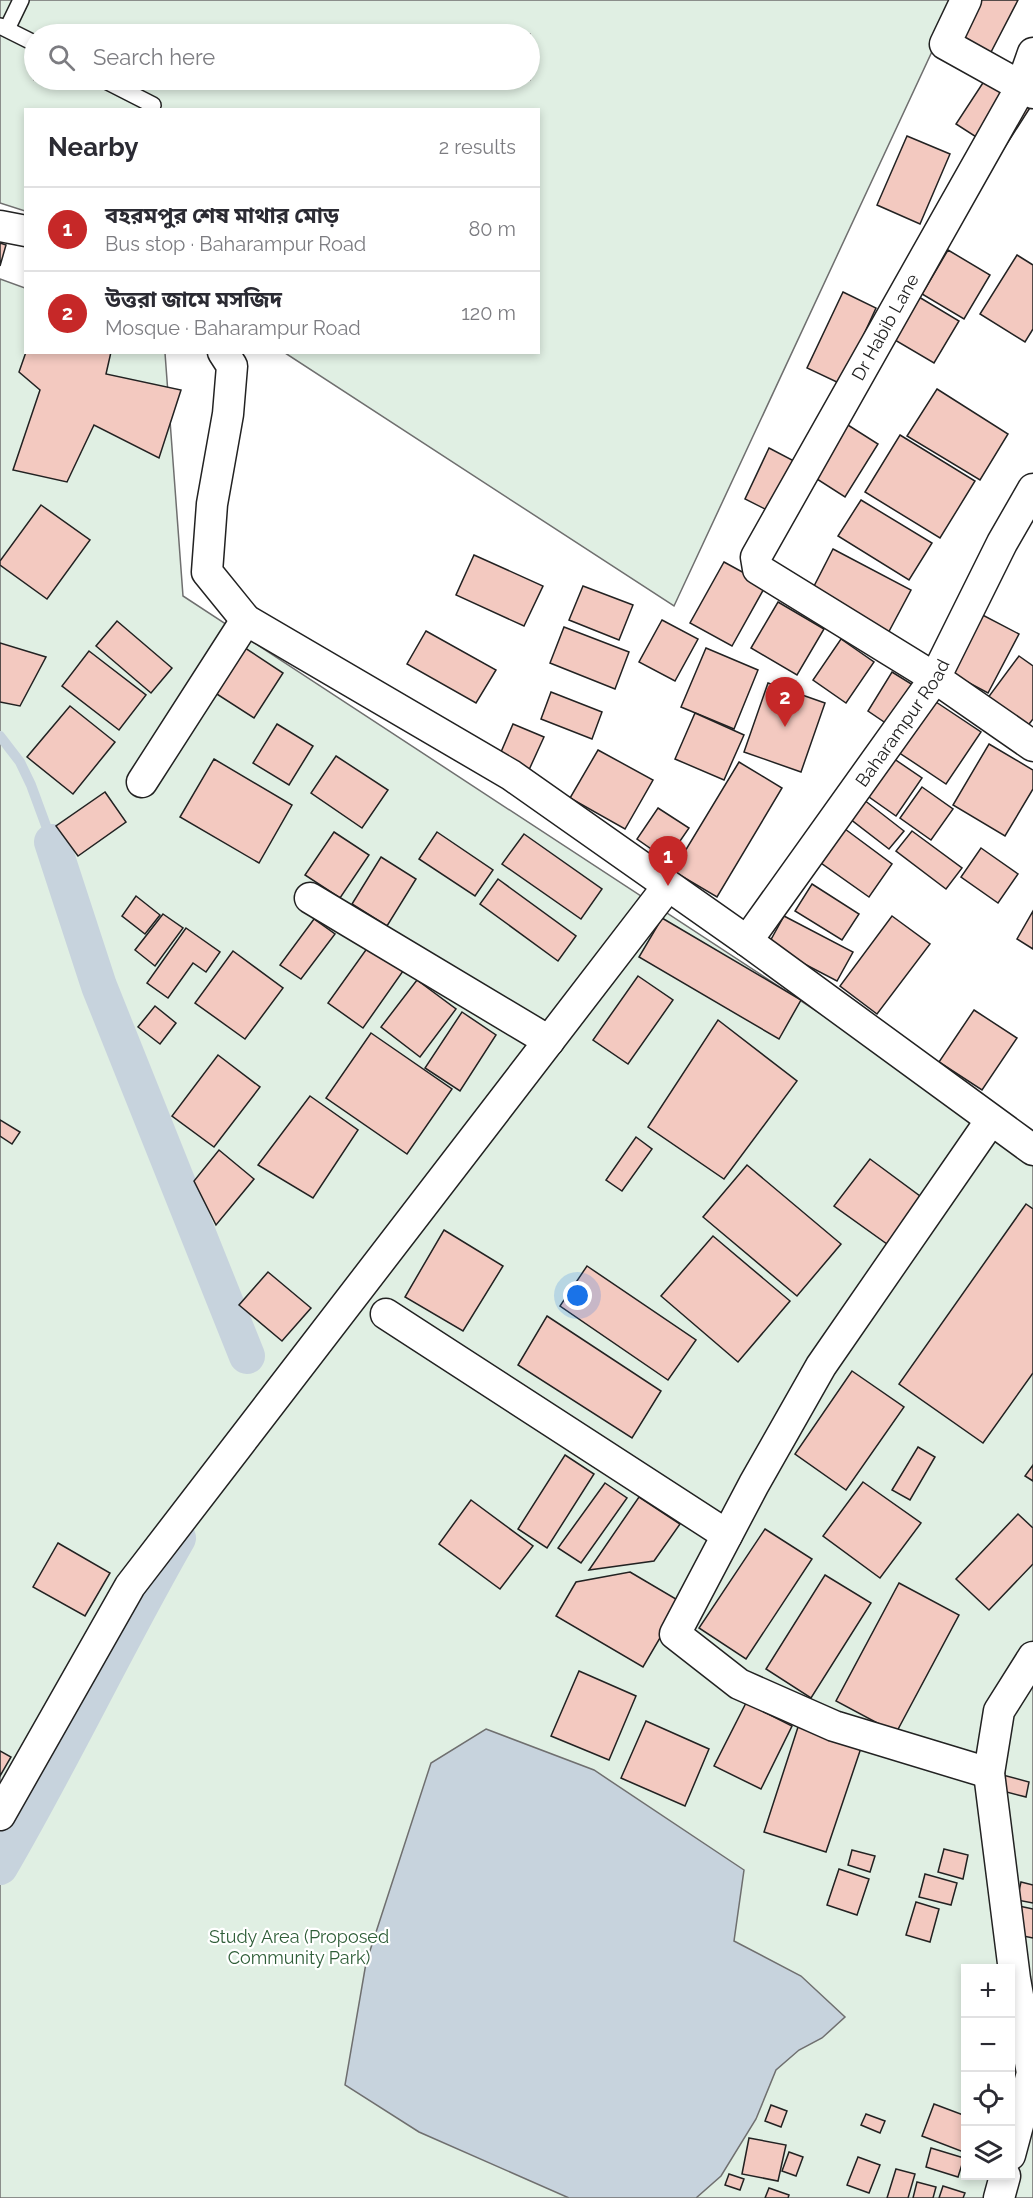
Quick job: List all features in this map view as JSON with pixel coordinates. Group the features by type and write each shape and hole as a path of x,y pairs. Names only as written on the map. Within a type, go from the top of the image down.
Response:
{"street":[{"path":"966,0 945,44 1027,90"},
{"name":"Dr Habib Lane","path":"935,678 758,568 756,557 1027,90 1033,53"},
{"path":"0,225 24,231"},
{"path":"224,354 232,366 228,414 212,504 207,572 246,620 510,774 747,941 1033,1150"},
{"name":"Baharampur Road","path":"747,941 935,678 1002,543 1033,489"},
{"path":"142,782 246,620"},
{"path":"935,678 1033,746"},
{"path":"0,1815 130,1586 668,886"},
{"path":"310,898 549,1041"},
{"path":"989,1773 834,1726 740,1684 675,1634 821,1366 991,1120"},
{"path":"386,1314 727,1535"},
{"path":"1015,2139 1032,2073 1015,1979 989,1773 999,1711 1033,1657"},
{"path":"999,2198 1004,2180"}],"lane":[{"path":"21,0 4,27 24,38"},
{"path":"124,90 153,105 151,108"}],"green space":[{"path":"0,0 956,0 674,606 287,354 540,354 540,108 24,108 24,211 0,203"},
{"name":"Study Area (Proposed Community Park)","path":"0,279 24,288 24,354 165,354 183,596 1033,1153 1033,2198 0,2198"}],"shaded area":[{"path":"486,1729 594,1770 744,1870 734,1941 801,1976 845,2017 822,2038 799,2050 776,2070 756,2119 721,2176 696,2198 569,2198 419,2132 345,2085 366,1963 431,1763"}],"building":[{"path":"981,0 1018,0 990,54 961,40"},
{"path":"994,66 1033,103 1001,153 956,124"},
{"path":"907,136 950,154 920,224 877,205"},
{"path":"0,243 6,245 0,266"},
{"path":"948,250 990,275 964,319 922,294"},
{"path":"1017,255 1033,265 1033,329 1025,342 980,314"},
{"path":"909,291 959,321 934,363 883,333"},
{"path":"843,292 876,308 841,384 807,368"},
{"path":"25,354 111,354 106,374 181,390 159,458 94,425 67,482 13,470 40,390 19,372"},
{"path":"937,389 1008,434 980,480 907,436"},
{"path":"840,420 878,444 845,497 806,472"},
{"path":"900,435 975,481 940,538 865,492"},
{"path":"769,448 794,461 769,511 745,499"},
{"path":"861,500 932,543 909,580 838,536"},
{"path":"41,505 90,540 47,599 0,565 0,561"},
{"path":"833,549 911,590 886,637 809,596"},
{"path":"474,555 543,586 524,626 456,595"},
{"path":"724,562 766,585 732,646 690,623"},
{"path":"583,586 633,605 619,640 569,620"},
{"path":"778,602 824,629 797,675 751,648"},
{"path":"973,610 1019,634 988,693 941,668"},
{"path":"662,620 698,639 675,681 639,662"},
{"path":"117,621 172,668 151,693 96,646"},
{"path":"564,627 629,652 615,689 550,663"},
{"path":"426,631 496,670 476,703 407,664"},
{"path":"841,639 874,662 846,703 813,680"},
{"path":"0,643 46,657 20,706 0,702"},
{"path":"239,644 283,673 254,718 209,689"},
{"path":"706,648 758,670 734,729 681,707"},
{"path":"89,651 146,695 119,730 62,686"},
{"path":"1019,656 1033,666 1033,719 1026,728 987,699"},
{"path":"892,672 921,690 896,730 868,711"},
{"path":"768,683 825,703 801,772 744,752"},
{"path":"551,692 602,712 592,739 541,719"},
{"path":"933,700 981,732 946,784 898,752"},
{"path":"70,706 115,742 73,794 27,757"},
{"path":"695,713 744,735 724,780 675,759"},
{"path":"277,724 313,746 289,785 253,763"},
{"path":"513,724 544,737 528,772 498,759"},
{"path":"989,744 1033,770 1033,789 1005,836 953,805"},
{"path":"598,750 653,780 625,829 570,798"},
{"path":"887,754 922,778 896,816 862,792"},
{"path":"336,756 388,790 362,828 311,793"},
{"path":"214,759 292,805 259,863 180,817"},
{"path":"739,762 782,788 717,897 673,871"},
{"path":"922,787 953,809 931,840 900,818"},
{"path":"105,792 126,822 78,856 56,826"},
{"path":"859,796 904,831 889,849 845,815"},
{"path":"658,808 689,828 667,860 637,839"},
{"path":"845,829 892,864 869,897 821,863"},
{"path":"912,831 962,868 946,889 896,851"},
{"path":"334,832 369,855 340,898 305,875"},
{"path":"437,832 493,870 475,896 419,859"},
{"path":"524,834 602,889 581,919 502,864"},
{"path":"981,848 1018,874 998,903 961,877"},
{"path":"381,857 416,879 387,926 352,904"},
{"path":"498,879 576,936 558,961 480,904"},
{"path":"812,884 859,914 842,940 795,911"},
{"path":"136,896 160,915 145,934 122,916"},
{"path":"1033,911 1033,949 1017,939"},
{"path":"163,914 183,928 155,966 135,950"},
{"path":"784,916 853,952 837,981 768,945"},
{"path":"892,916 930,944 877,1014 840,986"},
{"path":"662,918 801,1000 779,1039 639,957"},
{"path":"314,919 335,934 301,979 280,965"},
{"path":"186,928 220,952 206,972 193,963 168,998 147,983"},
{"path":"373,940 408,964 363,1028 328,1003"},
{"path":"233,951 283,988 245,1039 195,1003"},
{"path":"638,976 673,1000 628,1064 593,1040"},
{"path":"417,980 456,1009 420,1057 381,1027"},
{"path":"155,1006 176,1023 160,1044 138,1027"},
{"path":"974,1010 1017,1038 982,1090 939,1062"},
{"path":"462,1012 496,1035 460,1091 425,1068"},
{"path":"718,1020 797,1081 724,1179 648,1127"},
{"path":"371,1033 452,1089 407,1154 326,1098"},
{"path":"218,1055 260,1087 214,1147 172,1116"},
{"path":"310,1096 358,1130 313,1198 258,1165"},
{"path":"0,1120 20,1132 12,1144 0,1136"},
{"path":"636,1137 652,1149 622,1191 606,1180"},
{"path":"219,1150 254,1179 216,1225 194,1181"},
{"path":"870,1159 928,1202 894,1249 834,1206"},
{"path":"747,1165 841,1244 797,1296 703,1217"},
{"path":"1026,1204 1033,1209 1033,1373 983,1443 899,1384"},
{"path":"444,1230 503,1266 463,1331 405,1297"},
{"path":"713,1236 790,1301 738,1362 661,1296"},
{"path":"587,1266 696,1340 668,1380 560,1306"},
{"path":"268,1272 311,1308 282,1341 239,1305"},
{"path":"547,1316 661,1391 632,1438 518,1365"},
{"path":"852,1371 904,1407 846,1490 795,1454"},
{"path":"918,1447 935,1457 910,1500 892,1490"},
{"path":"565,1455 594,1474 547,1548 518,1529"},
{"path":"1033,1465 1033,1481 1025,1476"},
{"path":"863,1482 921,1523 880,1578 823,1536"},
{"path":"605,1483 627,1498 581,1563 558,1548"},
{"path":"639,1497 680,1524 654,1561 589,1570"},
{"path":"471,1500 533,1546 500,1589 439,1544"},
{"path":"1018,1514 1033,1528 1033,1564 989,1610 956,1579"},
{"path":"765,1529 812,1559 746,1659 699,1628"},
{"path":"58,1543 110,1573 85,1616 33,1587"},
{"path":"630,1572 681,1602 643,1667 556,1616 576,1582"},
{"path":"825,1575 871,1603 811,1698 766,1669"},
{"path":"899,1583 959,1615 896,1733 836,1701"},
{"path":"579,1671 636,1696 609,1760 551,1736"},
{"path":"746,1703 792,1726 761,1789 714,1766"},
{"path":"646,1721 709,1749 685,1806 621,1778"},
{"path":"799,1724 862,1745 826,1852 764,1832"},
{"path":"0,1751 11,1757 0,1776"},
{"path":"999,1774 1029,1782 1026,1797 995,1789"},
{"path":"944,1849 968,1855 963,1879 938,1872"},
{"path":"852,1850 875,1856 870,1872 848,1865"},
{"path":"839,1869 869,1879 857,1915 827,1905"},
{"path":"925,1874 957,1883 951,1905 919,1897"},
{"path":"1021,1882 1033,1885 1033,1903 1017,1900"},
{"path":"916,1902 939,1909 930,1942 906,1935"},
{"path":"1019,1906 1033,1909 1033,1938 1013,1934"},
{"path":"934,2104 961,2114 961,2151 922,2136"},
{"path":"771,2105 787,2111 781,2127 765,2121"},
{"path":"866,2114 885,2121 880,2133 861,2125"},
{"path":"749,2138 786,2145 778,2181 742,2174"},
{"path":"931,2148 961,2157 958,2177 926,2167"},
{"path":"789,2152 803,2157 796,2176 782,2171"},
{"path":"858,2157 880,2165 869,2193 847,2185"},
{"path":"896,2169 915,2174 908,2198 887,2198"},
{"path":"729,2174 744,2179 740,2190 725,2185"},
{"path":"917,2182 936,2187 933,2198 913,2198"},
{"path":"943,2186 965,2193 963,2198 939,2198"},
{"path":"769,2188 789,2195 788,2198 765,2198"}],"waterway":[{"path":"0,736 20,762 52,842"},
{"path":"52,842 99,986 247,1356"},
{"path":"0,1867 178,1538"}],"place":[{"name":"উত্তরা জামে মসজিদ","path":"785,727"},
{"name":"বহরমপুর শেষ মাথার মোড়","path":"668,886"}]}
